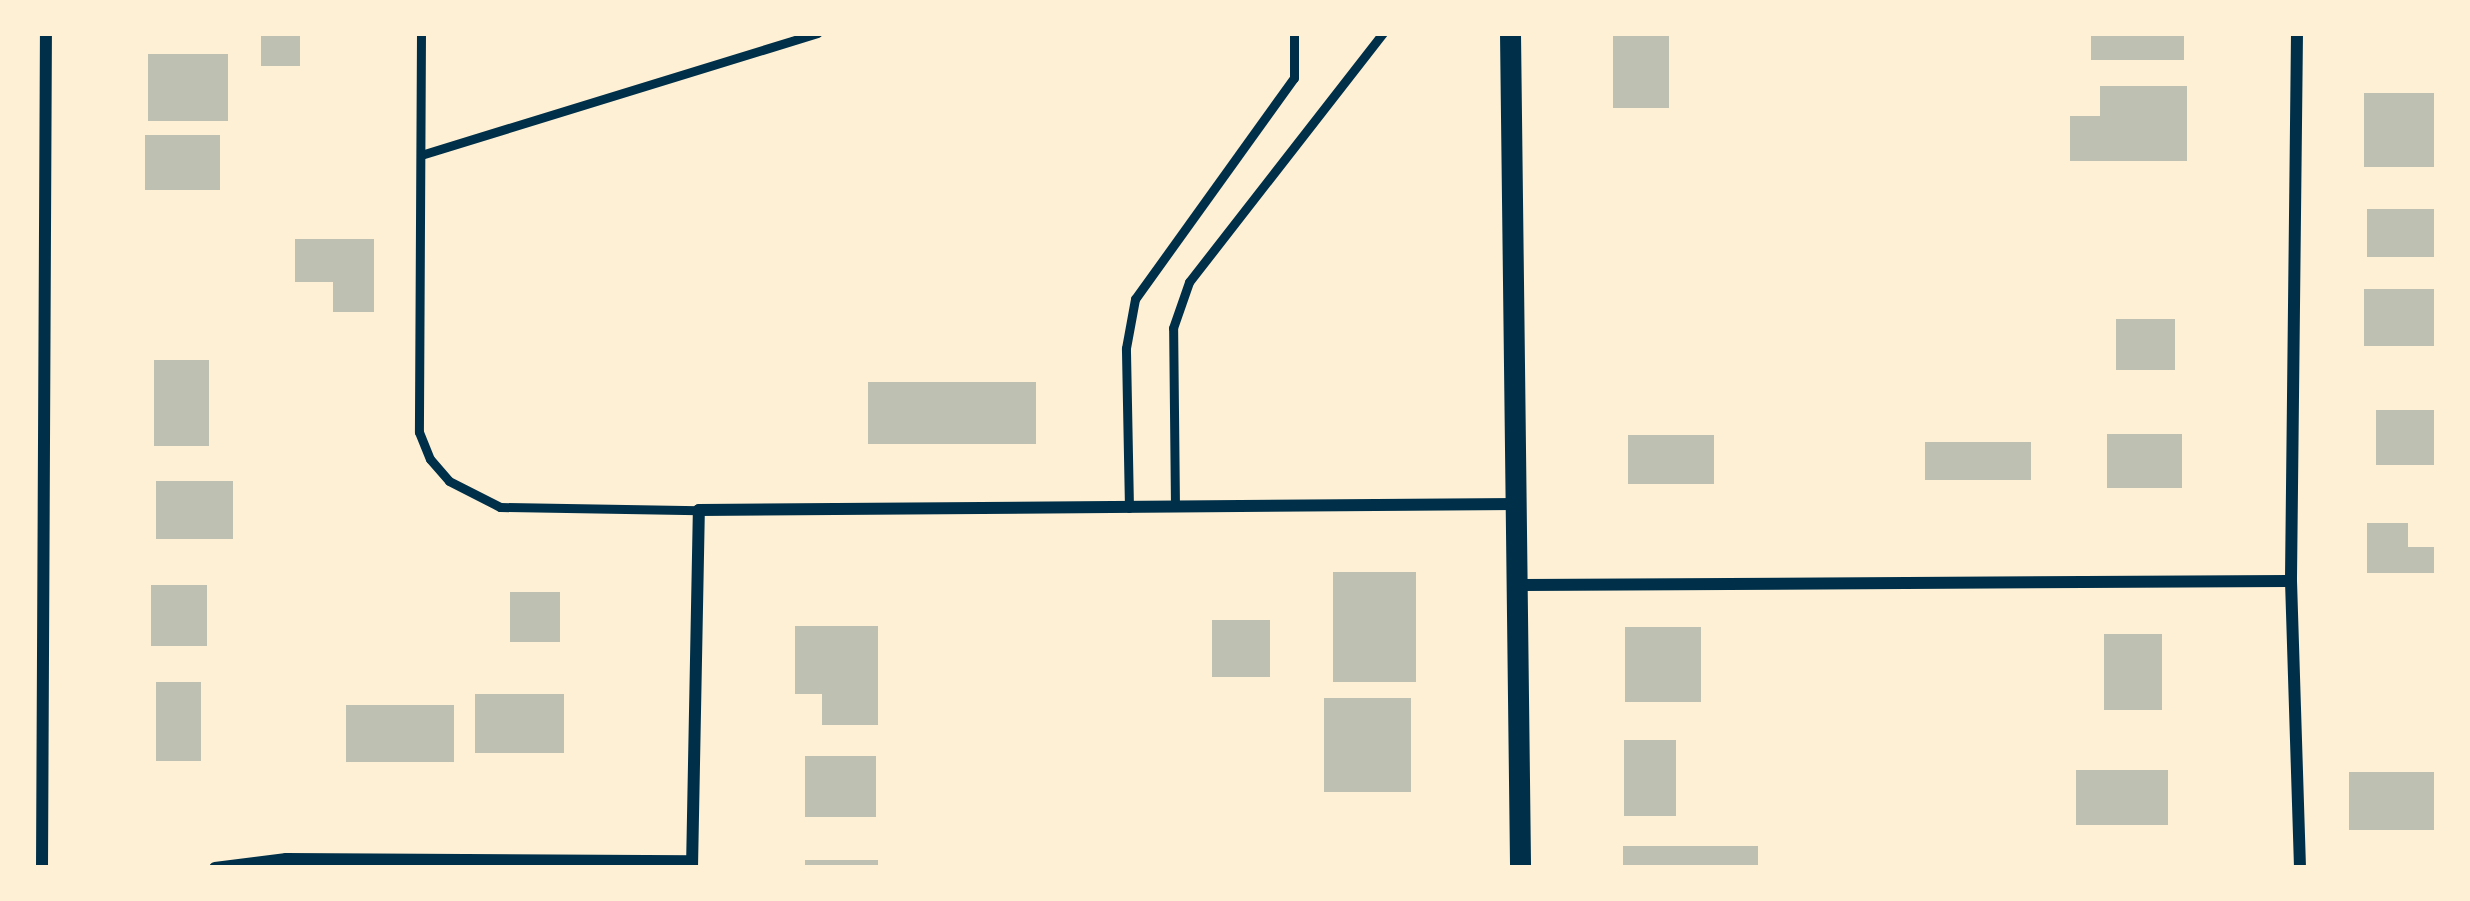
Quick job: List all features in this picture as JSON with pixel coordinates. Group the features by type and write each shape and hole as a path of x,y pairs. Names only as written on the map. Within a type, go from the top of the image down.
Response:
{"street":[{"path":"42,868 46,33"},
{"path":"1510,33 1520,868"},
{"path":"2296,33 2291,580 2300,868"},
{"path":"215,868 286,859 692,864 699,510 1517,504"},
{"path":"1518,585 2291,580"}],"lane":[{"path":"421,33 419,432 430,459 448,482 500,507 699,510"},
{"path":"421,155 818,33"},
{"path":"1129,508 1126,348 1135,299 1294,78 1294,33"},
{"path":"1174,507 1173,328 1189,282 1382,33"}],"building":[{"path":"261,33 300,33 300,66 261,66"},
{"path":"1613,33 1669,33 1669,108 1613,108"},
{"path":"2091,33 2184,33 2184,60 2091,60"},
{"path":"148,54 228,54 228,121 148,121"},
{"path":"2100,86 2187,86 2187,161 2070,161 2070,116 2100,116"},
{"path":"2364,93 2437,93 2437,167 2364,167"},
{"path":"145,135 220,135 220,190 145,190"},
{"path":"2367,209 2437,209 2437,257 2367,257"},
{"path":"295,239 374,239 374,312 333,312 333,282 295,282"},
{"path":"2364,289 2437,289 2437,346 2364,346"},
{"path":"2116,319 2175,319 2175,370 2116,370"},
{"path":"154,360 209,360 209,446 154,446"},
{"path":"868,382 1036,382 1036,444 868,444"},
{"path":"2376,410 2437,410 2437,465 2376,465"},
{"path":"2107,434 2182,434 2182,488 2107,488"},
{"path":"1628,435 1714,435 1714,484 1628,484"},
{"path":"1925,442 2031,442 2031,480 1925,480"},
{"path":"156,481 233,481 233,539 156,539"},
{"path":"2367,523 2408,523 2408,547 2437,547 2437,573 2367,573"},
{"path":"1333,572 1416,572 1416,682 1333,682"},
{"path":"151,585 207,585 207,646 151,646"},
{"path":"510,592 560,592 560,642 510,642"},
{"path":"1212,620 1270,620 1270,677 1212,677"},
{"path":"795,626 878,626 878,725 822,725 822,694 795,694"},
{"path":"1625,627 1701,627 1701,702 1625,702"},
{"path":"2104,634 2162,634 2162,710 2104,710"},
{"path":"156,682 201,682 201,761 156,761"},
{"path":"475,694 564,694 564,753 475,753"},
{"path":"1324,698 1411,698 1411,792 1324,792"},
{"path":"346,705 454,705 454,762 346,762"},
{"path":"1624,740 1676,740 1676,816 1624,816"},
{"path":"805,756 876,756 876,817 805,817"},
{"path":"2076,770 2168,770 2168,825 2076,825"},
{"path":"2349,772 2437,772 2437,830 2349,830"},
{"path":"1623,846 1758,846 1758,868 1623,868"},
{"path":"805,860 878,860 878,868 805,868"}]}
